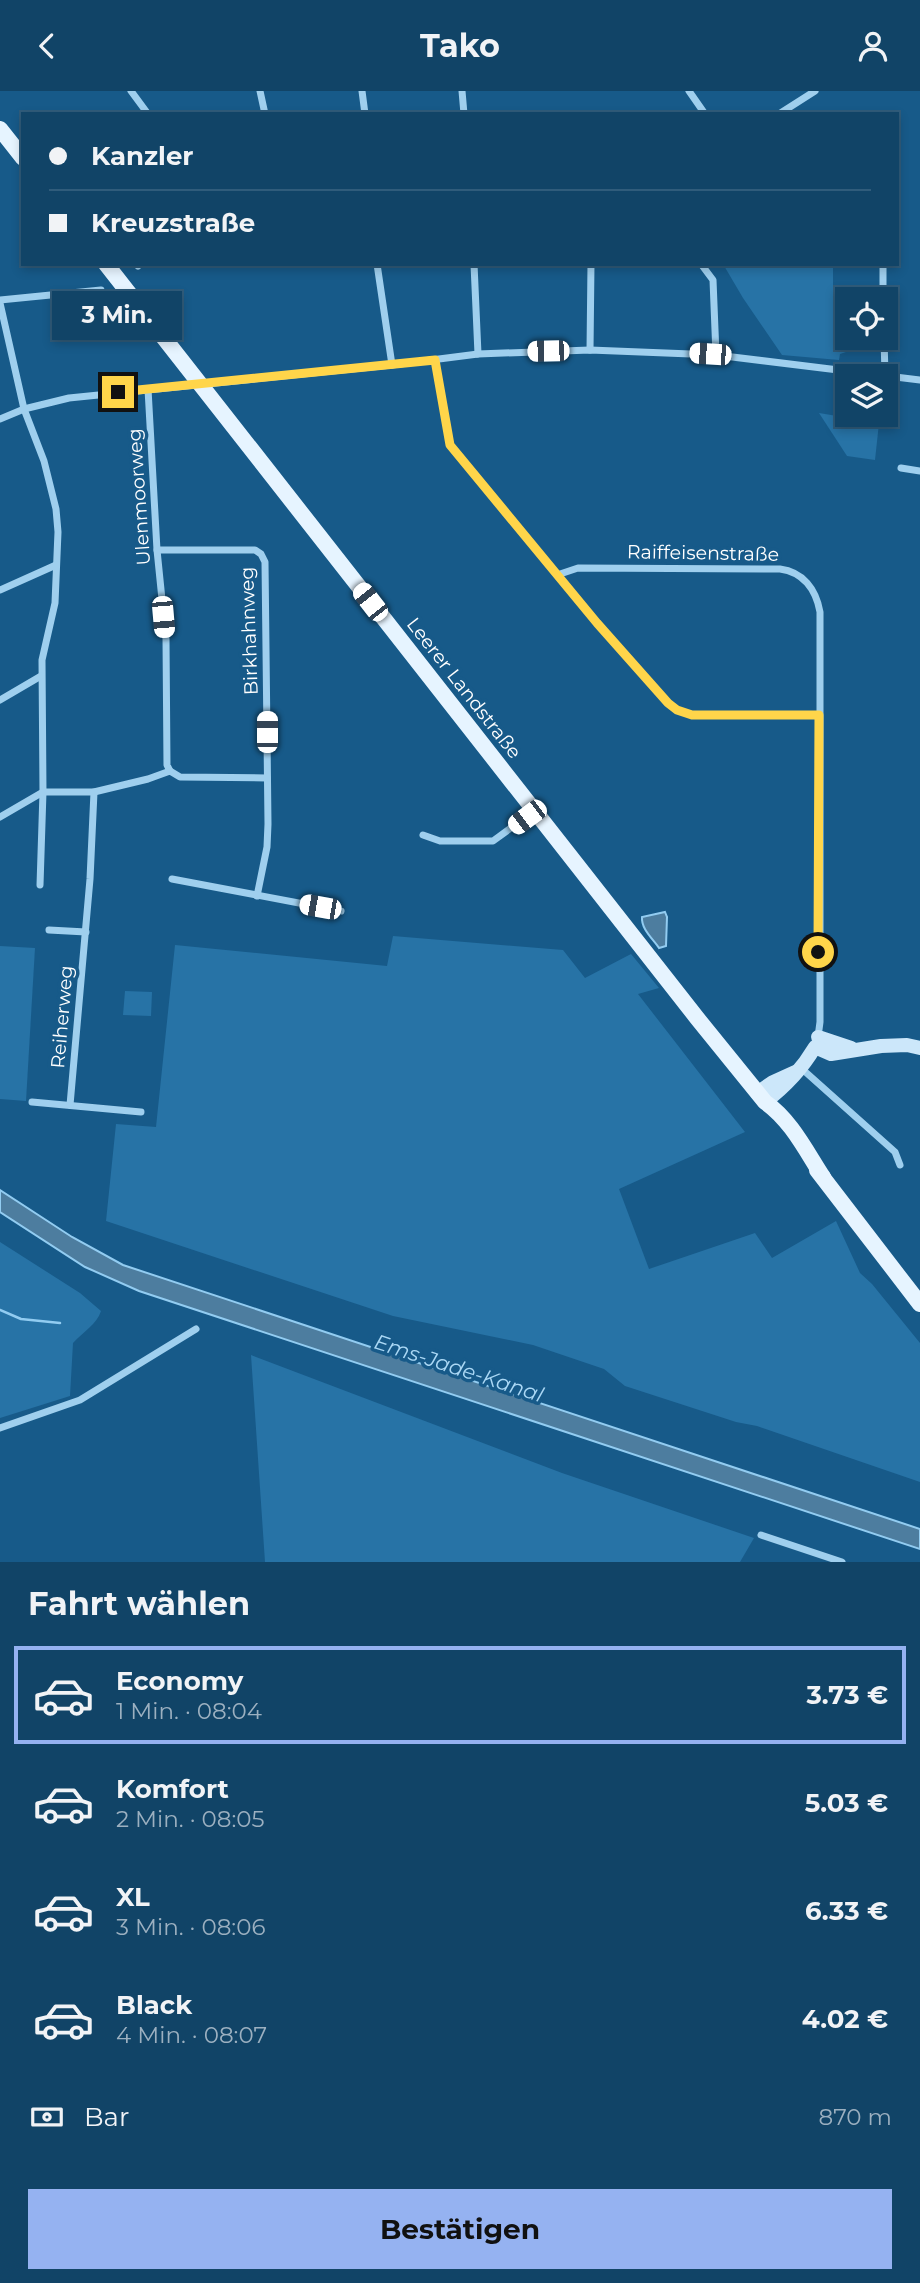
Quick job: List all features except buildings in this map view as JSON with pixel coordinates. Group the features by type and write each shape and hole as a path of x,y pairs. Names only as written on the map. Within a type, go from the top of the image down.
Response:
{"main road":[{"path":"0,129 21,155"},
{"name":"Leerer Landstraße","path":"108,266 761,1097 786,1135 823,1177 920,1304"}],"street":[{"path":"131,91 147,112"},
{"path":"260,91 265,112"},
{"path":"362,91 365,112"},
{"path":"461,91 464,112"},
{"path":"689,91 704,112"},
{"path":"782,112 815,91"},
{"path":"377,266 392,365"},
{"path":"474,266 478,354"},
{"path":"590,350 591,266"},
{"path":"702,266 713,280 716,355"},
{"path":"883,266 883,287"},
{"path":"40,885 43,792 41,676 55,603 58,532 56,509 44,461 24,409 0,302 101,290"},
{"path":"0,419 24,409 69,398 478,354 590,350 716,355 835,370"},
{"path":"435,360 450,445 597,623 668,703 677,710 692,715 819,715"},
{"path":"898,377 920,380"},
{"name":"Ulenmoorweg","path":"148,389 157,550 166,639 167,765 170,771"},
{"path":"901,468 920,471"},
{"name":"Birkhahnweg","path":"157,550 255,550 265,562 267,847 257,896"},
{"path":"0,590 56,565"},
{"name":"Raiffeisenstraße","path":"557,575 578,568 780,569 796,574 811,586 818,602 820,916 816,1042"},
{"path":"0,700 41,676"},
{"path":"0,817 43,792 93,792 170,771 180,777 267,778"},
{"name":"Reiherweg","path":"70,1105 86,932 93,792"},
{"path":"423,835 439,841 493,841 534,811"},
{"path":"172,879 341,911"},
{"path":"49,930 86,932"},
{"path":"761,1097 786,1086 816,1042 856,1049 907,1045 920,1048"},
{"path":"798,1069 895,1151 901,1165"},
{"path":"32,1102 141,1112"},
{"path":"0,1428 80,1400 196,1329"},
{"path":"761,1535 842,1562"}],"shaded area":[{"path":"724,266 833,266 835,350 846,352 840,354 839,360 782,355"},
{"path":"819,413 835,416 835,427 879,427 875,460 847,456"},
{"path":"665,912 666,946 659,948 645,930 642,917"},
{"path":"393,936 563,950 585,978 631,954 659,988 638,994 745,1132 619,1189 649,1269 755,1233 772,1258 836,1221 860,1273 920,1343 920,1482 757,1426 736,1422 625,1386 604,1369 533,1345 393,1316 106,1221 116,1124 156,1127 175,945 387,966"},
{"path":"0,946 35,948 26,1101 0,1099"},
{"path":"125,991 152,992 151,1016 123,1015"},
{"path":"0,1190 72,1237 123,1265 920,1529 920,1549 139,1291 85,1267 0,1212"},
{"path":"0,1242 80,1293 101,1311 93,1324 73,1343 70,1396 0,1418"},
{"path":"251,1355 562,1473 754,1538 740,1562 265,1562"}],"waterway":[{"path":"0,1310 21,1319 60,1323"}],"route":[{"path":"118,392 435,360 450,445 597,623 668,703 677,710 692,715 819,715 818,952"}],"water label":[{"name":"Ems-Jade-Kanal","path":"459,1368"}]}
